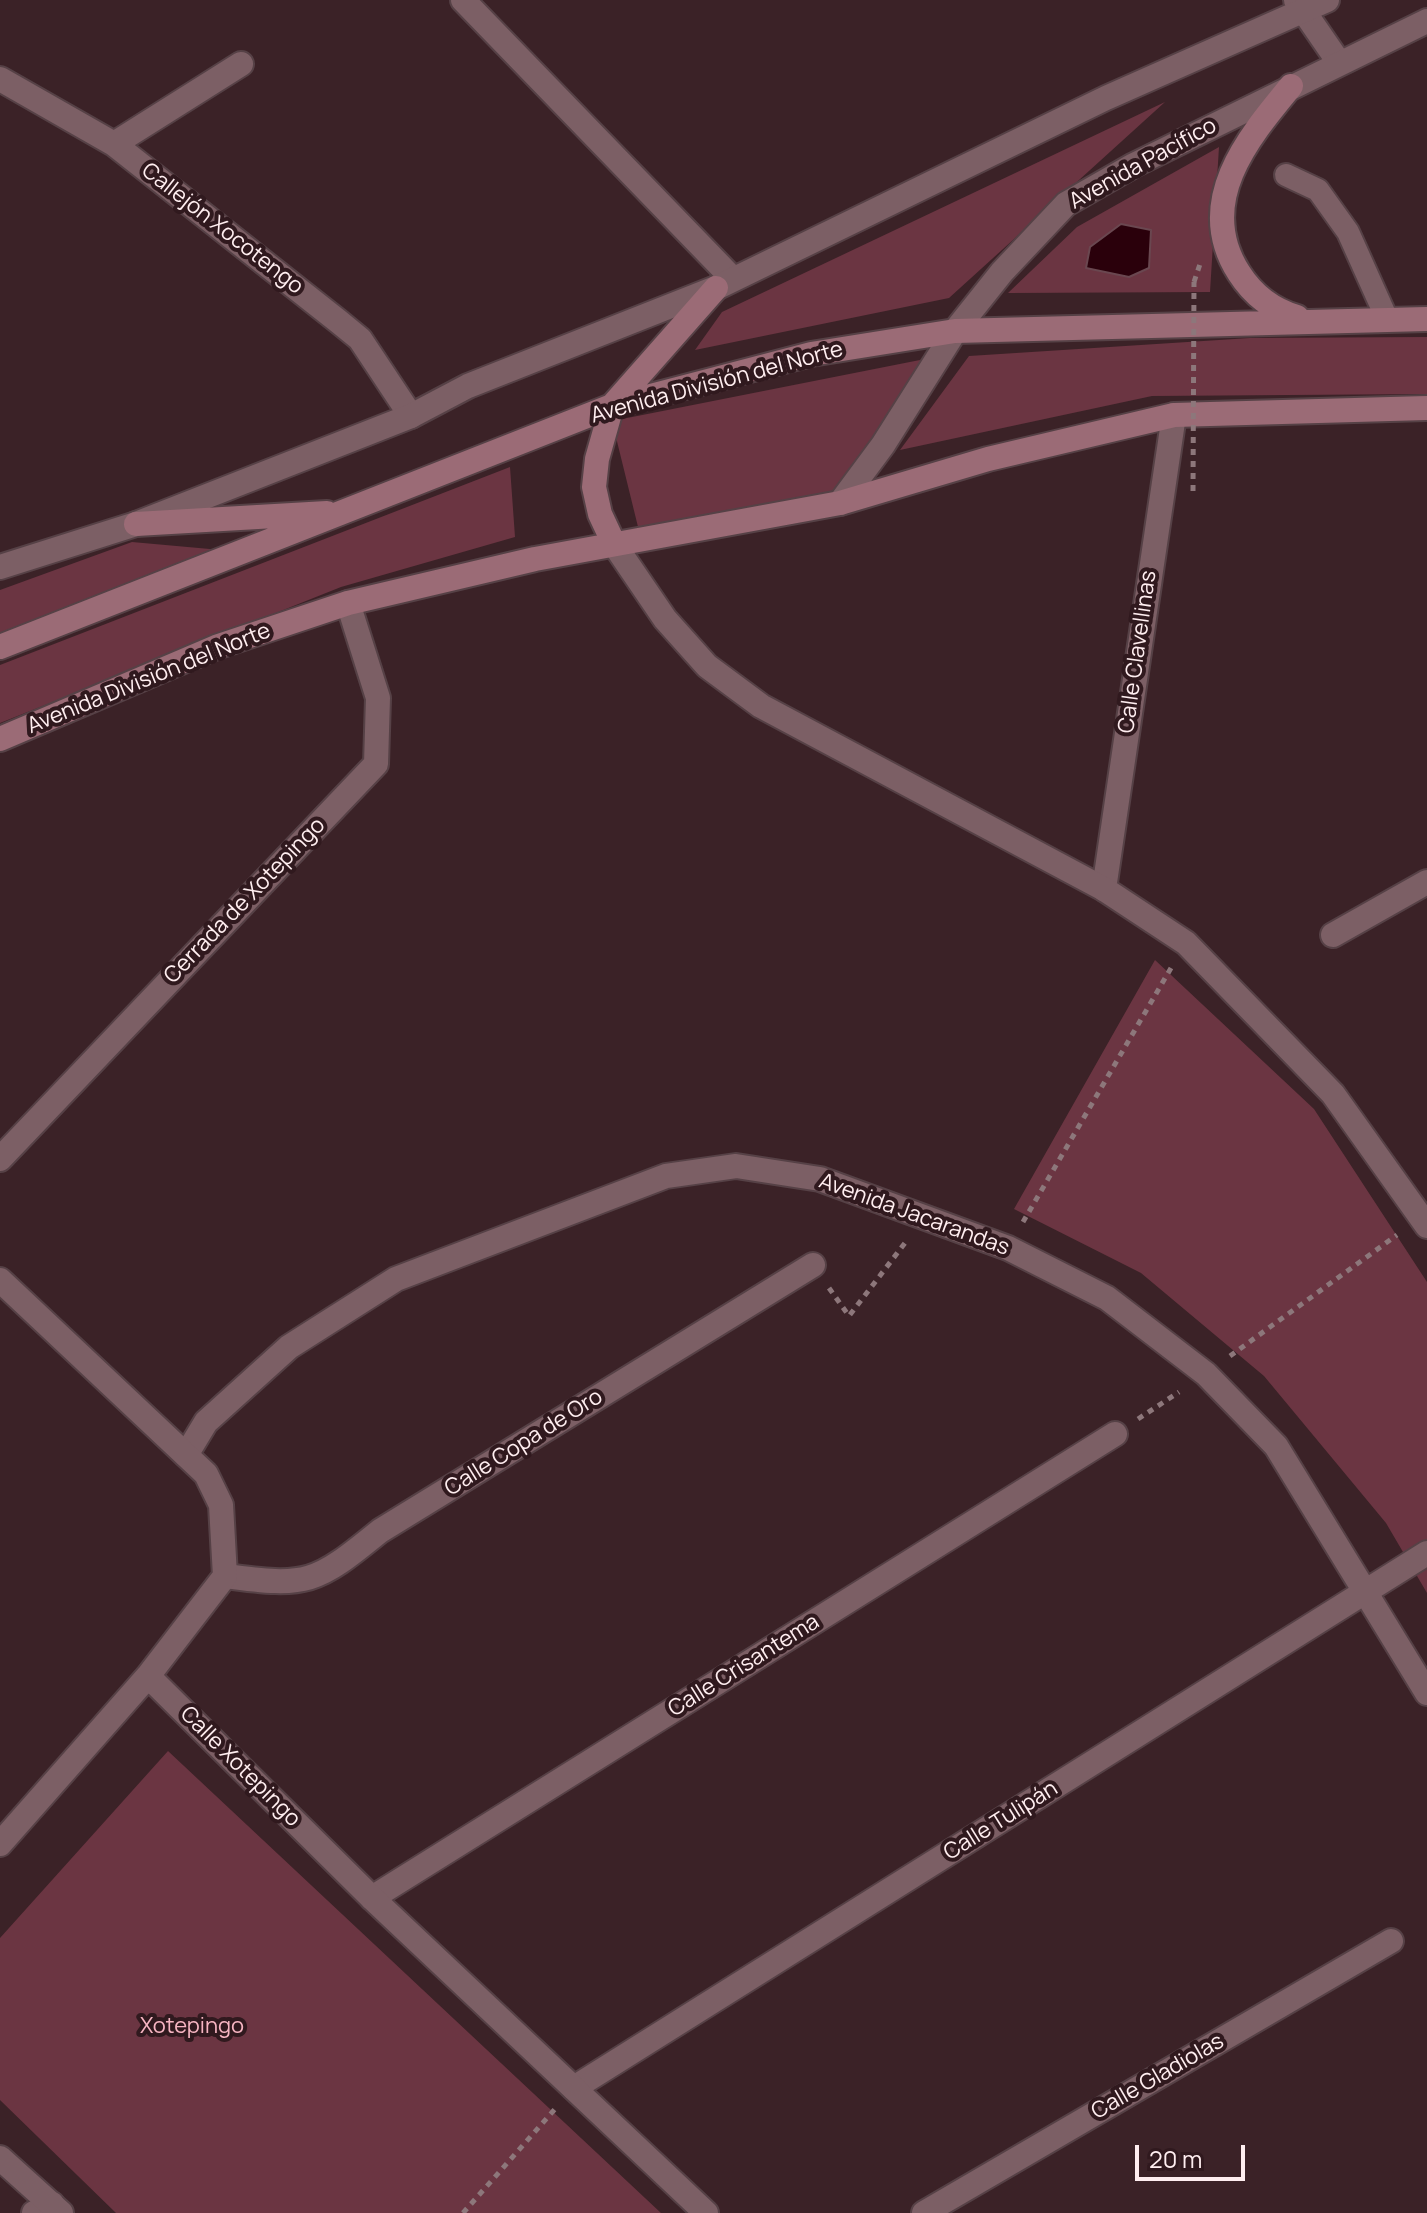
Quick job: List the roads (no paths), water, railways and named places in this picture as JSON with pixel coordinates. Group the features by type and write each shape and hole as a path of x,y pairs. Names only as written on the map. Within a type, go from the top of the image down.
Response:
{"main road":[{"path":"1291,86 1250,136 1238,157 1223,197 1222,219 1233,264 1246,284 1284,313 1307,320"},
{"path":"614,544 600,514 594,487 597,459 612,406 725,283"},
{"name":"Avenida División del Norte","path":"0,647 612,406 811,354 955,331 1049,326 1171,327 1307,320 1427,319"},
{"name":"Avenida División del Norte","path":"0,739 216,647 348,603 614,544 840,503 988,459 1174,415 1427,408"},
{"path":"136,524 349,511"}],"street":[{"path":"463,0 725,283"},
{"path":"0,567 136,524 411,416 468,386 725,283 1310,3 1338,61"},
{"name":"Avenida Pacífico","path":"840,503 883,445 955,331 1002,272 1066,204 1134,165 1338,61 1427,21"},
{"path":"114,144 241,64"},
{"name":"Callejón Xocotengo","path":"0,79 114,144 360,339 411,416"},
{"name":"Calle Clavellinas","path":"1104,889 1174,415"},
{"path":"614,544 665,619 697,654 761,706 1104,889 1186,943 1333,1094 1424,1222"},
{"name":"Cerrada de Xotepingo","path":"0,1159 376,764 378,698 348,603"},
{"path":"1333,935 1427,882"},
{"name":"Avenida Jacarandas","path":"186,1455 206,1422 289,1347 396,1279 666,1176 736,1166 820,1179 1008,1248 1107,1298 1206,1374 1276,1446 1427,1693"},
{"name":"Calle Copa de Oro","path":"225,1576 303,1582 337,1566 380,1531 813,1265"},
{"path":"0,1280 206,1474 221,1505 225,1576 148,1676 0,1844"},
{"name":"Calle Crisantema","path":"372,1898 1115,1434"},
{"name":"Calle Tulipán","path":"574,2088 1427,1553"},
{"name":"Calle Xotepingo","path":"148,1676 372,1898 706,2213"},
{"name":"Calle Gladiolas","path":"924,2213 1391,1941"},
{"path":"0,2158 49,2210"}],"lane":[{"path":"1286,175 1318,190 1348,232 1387,319"}],"park label":[{"name":"Xotepingo","path":"192,2027"}]}
